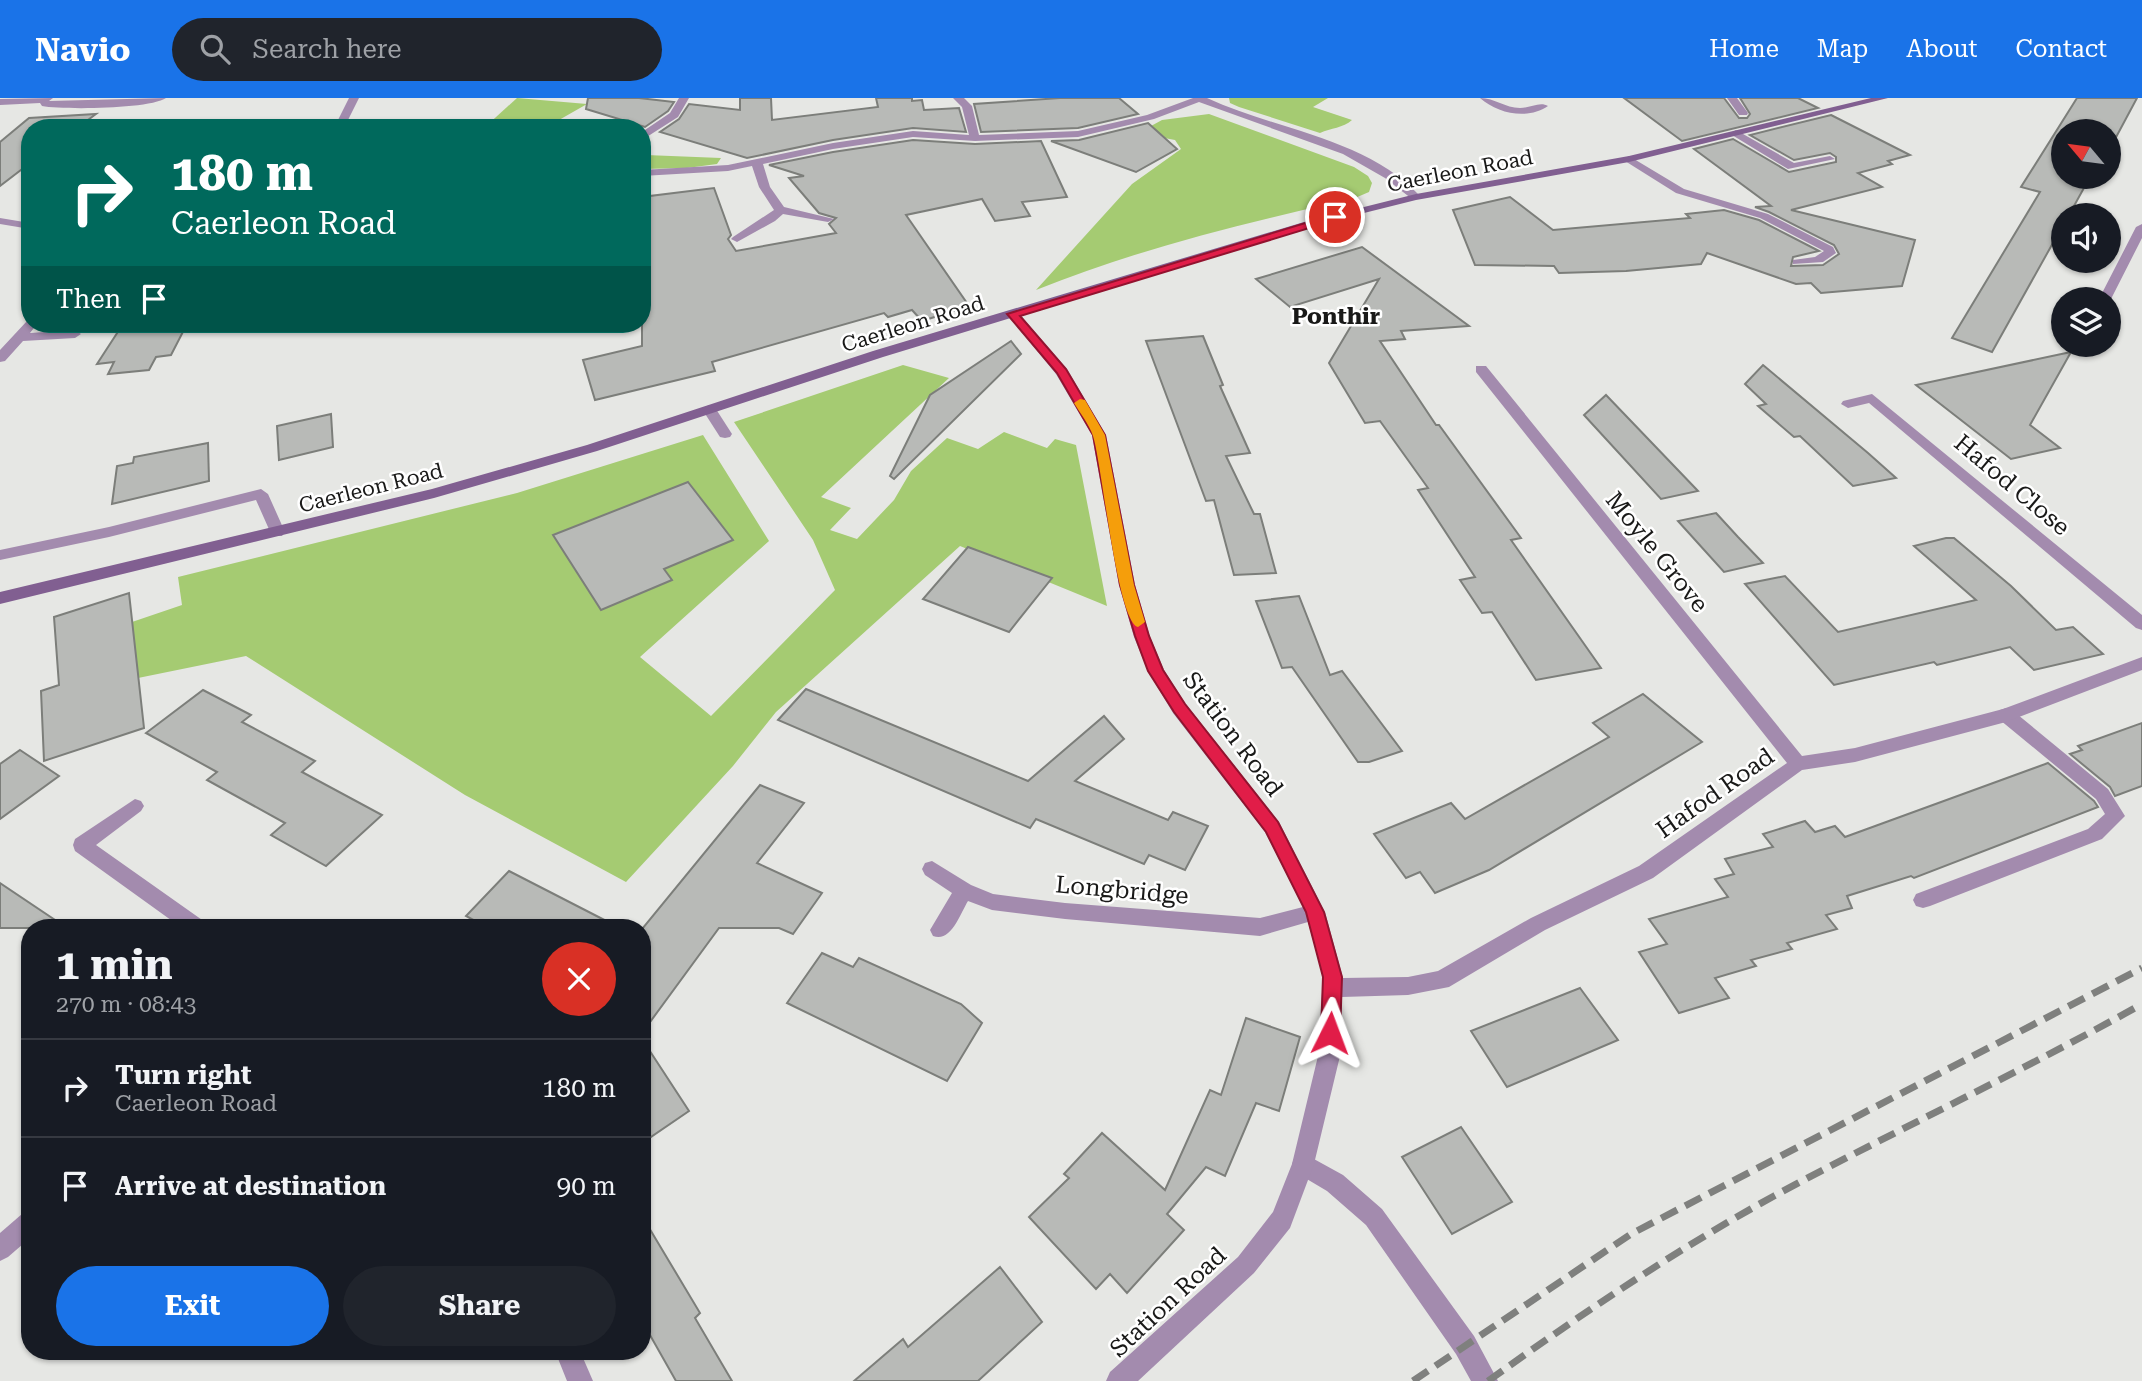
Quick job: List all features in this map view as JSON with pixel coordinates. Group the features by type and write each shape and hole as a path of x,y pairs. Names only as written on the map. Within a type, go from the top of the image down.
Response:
{"main road":[{"name":"Caerleon Road","path":"0,597 277,532 474,482 592,448 939,335 1308,224 1416,197 1629,159 1883,98"}],"street":[{"path":"0,102 45,99 45,104 59,105 136,102 161,98"},
{"path":"344,119 354,98"},
{"path":"651,131 674,115 684,98"},
{"path":"958,98 967,106 975,138"},
{"path":"1485,98 1502,109 1526,112 1543,106"},
{"path":"1732,98 1743,113"},
{"path":"651,172 728,168 913,134 975,138 1081,134 1150,117 1201,99 1347,152 1389,176 1416,197"},
{"path":"1736,133 1792,167 1830,159"},
{"path":"1629,159 1680,191 1701,199 1753,211 1829,249 1830,253 1817,261 1797,262"},
{"path":"757,161 758,174 769,197 780,210 828,219"},
{"path":"737,239 771,219 780,210"},
{"path":"0,221 21,224"},
{"path":"2111,287 2142,228"},
{"name":"Station Road","path":"1013,314 1062,372 1099,435 1127,585 1156,671 1180,708 1272,827 1315,912 1332,977 1329,1056 1303,1164 1282,1220 1246,1265 1119,1381"},
{"path":"0,358 23,333"},
{"path":"19,337 75,334"},
{"name":"Moyle Grove","path":"1481,369 1798,764"},
{"name":"Hafod Close","path":"1848,404 1872,398 2142,624"},
{"path":"709,409 725,434"},
{"path":"0,555 109,532 261,494 277,532"},
{"name":"Hafod Road","path":"1332,988 1408,986 1442,980 1538,924 1646,872 1798,764 1855,755 2006,715 2142,663"},
{"path":"1923,900 2095,834 2116,816 2102,794 2006,715"},
{"path":"135,806 82,845 185,919"},
{"name":"Longbridge","path":"932,869 964,891 992,902 1232,927 1260,927 1315,912"},
{"path":"940,930 964,891"},
{"path":"1303,1164 1335,1183 1374,1217 1465,1345 1485,1381"},
{"path":"0,1249 21,1230"},
{"path":"571,1360 580,1381"}],"green space":[{"path":"517,98 587,104 561,119 494,119"},
{"path":"1229,98 1328,98 1313,107 1352,120 1320,133 1239,107 1230,103"},
{"path":"1209,114 1354,167 1368,176 1372,183 1369,192 1355,198 1154,249 1036,290 1132,184 1181,149 1175,140 1159,137 1151,126 1162,120"},
{"path":"651,155 721,158 717,164 651,169"},
{"path":"903,365 949,378 821,497 851,508 830,530 857,539 894,500 911,471 947,438 978,449 1004,432 1047,448 1055,439 1076,445 1107,606 960,546 776,712 733,766 626,882 465,795 246,656 138,678 132,622 182,605 178,577 517,493 703,435 769,541 640,657 711,716 835,590 813,540 734,422"}],"building":[{"path":"588,98 639,98 674,102 668,111 651,123 651,119 619,119 586,109"},
{"path":"740,98 771,98 772,120 878,107 876,98 912,98 912,101 922,100 924,110 959,108 966,132 913,128 833,140 747,158 660,132 679,119 689,104 740,110"},
{"path":"1060,98 1119,98 1138,114 1078,128 981,132 974,104"},
{"path":"1624,98 1724,98 1739,118 1747,118 1750,114 1740,98 1798,98 1818,108 1682,141"},
{"path":"2077,98 2137,98 2121,128 2121,119 2064,119"},
{"path":"96,114 89,119 29,118"},
{"path":"1831,115 1910,155 1888,161 1892,164 1858,173 1882,187 1791,210 1915,240 1902,286 1821,293 1811,283 1796,284 1707,253 1701,264 1626,271 1559,273 1554,266 1475,265 1453,210 1510,197 1553,230 1690,218 1686,214 1724,210 1759,220 1819,251 1793,257 1791,266 1823,265 1839,254 1834,245 1755,207 1771,206 1694,149 1733,139 1789,172 1836,162 1836,157 1830,153 1794,160 1750,135"},
{"path":"1148,123 1177,149 1136,172 1051,141 1079,140"},
{"path":"21,125 21,170 0,186 0,142"},
{"path":"2051,139 2051,189 2083,189 2076,203 2051,203 2051,246 1992,352 1952,338 2040,192 2021,187"},
{"path":"913,140 975,144 1041,141 1067,197 1022,202 1030,216 995,221 982,199 906,215 969,306 922,321 912,310 888,317 884,313 712,362 715,371 595,400 583,360 642,346 642,333 651,333 651,196 714,188 731,235 728,239 736,251 836,233 829,224 836,218 819,213 789,178 804,176 769,165"},
{"path":"1362,247 1469,326 1401,331 1405,339 1380,341 1436,425 1439,425 1521,538 1511,540 1601,668 1536,680 1492,612 1482,613 1460,580 1475,577 1418,490 1428,488 1380,421 1365,423 1329,363 1379,279 1290,307 1256,279"},
{"path":"117,333 182,333 171,355 156,357 149,370 108,374 114,362 97,364"},
{"path":"1203,336 1223,385 1220,386 1250,453 1226,456 1254,514 1260,514 1276,573 1234,575 1214,500 1206,501 1146,341"},
{"path":"1011,341 1021,354 894,479 890,476 930,395"},
{"path":"2051,356 2068,357 2030,425 2060,448 2011,459 1916,385"},
{"path":"1763,365 1896,478 1853,486 1800,436 1794,437 1758,406 1766,404 1745,384"},
{"path":"1606,395 1698,491 1661,499 1584,415"},
{"path":"331,414 333,447 279,460 277,426"},
{"path":"208,443 209,481 112,504 117,466 133,463 134,457"},
{"path":"688,482 733,540 664,569 672,580 601,610 553,535"},
{"path":"1716,513 1763,563 1724,572 1678,521"},
{"path":"1954,538 2011,586 2056,630 2073,627 2103,654 2034,670 2010,647 1937,665 1934,662 1834,685 1745,584 1785,576 1838,632 1976,600 1914,546"},
{"path":"968,547 1052,578 1009,632 923,599"},
{"path":"129,593 144,728 44,761 41,691 59,685 54,617"},
{"path":"1299,596 1330,675 1342,671 1402,751 1369,762 1358,762 1292,667 1282,668 1256,601"},
{"path":"806,689 1028,781 1104,716 1124,739 1075,781 1168,820 1173,812 1208,826 1185,870 1149,855 1144,864 1036,819 1030,828 778,720"},
{"path":"203,690 251,715 242,722 315,761 302,772 382,815 326,866 271,835 285,823 207,780 217,772 146,733"},
{"path":"1643,694 1702,742 1489,870 1435,893 1420,872 1406,878 1374,834 1451,803 1465,819 1609,737 1593,723"},
{"path":"2142,723 2142,786 2115,796 2110,787 2070,754 2082,750 2078,746"},
{"path":"20,750 59,776 0,819 0,764"},
{"path":"2048,763 2098,807 1914,878 1911,876 1847,896 1852,908 1826,915 1837,929 1787,943 1792,949 1751,960 1756,966 1715,978 1729,998 1679,1013 1639,952 1667,944 1649,919 1728,897 1715,879 1734,874 1725,859 1773,847 1763,834 1805,821 1815,832 1835,826 1845,837"},
{"path":"760,785 804,803 757,863 822,893 793,934 779,928 719,928 651,1021 650,919"},
{"path":"509,871 602,919 472,919 466,916"},
{"path":"0,883 54,919 21,919 21,928 0,928"},
{"path":"822,953 853,967 859,958 961,1004 982,1023 947,1081 787,1003"},
{"path":"1580,988 1618,1040 1507,1087 1471,1031"},
{"path":"1246,1018 1300,1037 1279,1111 1256,1103 1225,1176 1206,1167 1167,1214 1184,1230 1127,1293 1110,1274 1096,1289 1029,1217 1069,1178 1064,1174 1102,1133 1165,1190 1210,1090 1221,1095"},
{"path":"651,1053 689,1111 651,1137"},
{"path":"1461,1127 1512,1202 1452,1234 1402,1157"},
{"path":"651,1231 700,1313 695,1318 732,1381 676,1381 651,1337"},
{"path":"1000,1267 1042,1322 978,1381 854,1381 903,1339 908,1347"}],"railway":[{"path":"1413,1381 1631,1234 2142,968"},
{"path":"1488,1381 1628,1284 1737,1217 2142,1004"}],"slow traffic":[{"path":"1080,403 1099,435 1127,585 1138,622"}],"district":[{"name":"Ponthir","path":"1336,316"}],"route":[{"path":"1330,1033 1332,977 1315,912 1272,827 1180,708 1156,671 1127,585 1099,435 1062,372 1013,314 1335,217"}]}
